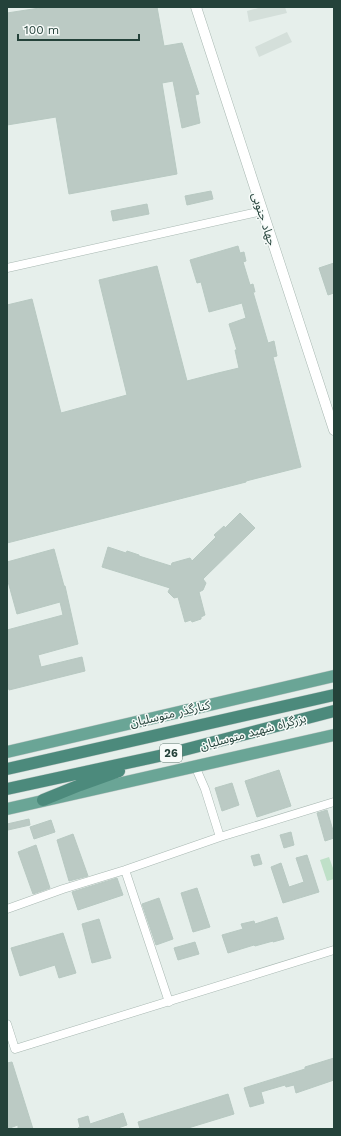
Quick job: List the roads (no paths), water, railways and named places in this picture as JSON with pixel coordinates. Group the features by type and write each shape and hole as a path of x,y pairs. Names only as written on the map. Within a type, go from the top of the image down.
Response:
{"highway":[{"name":"بزرگراه شهید متوسلیان","path":"10,768 334,695"},
{"name":"بزرگراه شهید متوسلیان","path":"7,789 168,754 334,711"},
{"path":"43,800 80,785 168,754"}],"main road":[{"name":"کنارگذر متوسلیان","path":"7,752 334,676"},
{"path":"271,750 312,734 334,728"},
{"path":"7,809 334,735"}],"street":[{"name":"جهاد جنوبی","path":"196,7 334,430"},
{"path":"7,268 262,211"},
{"path":"195,766 205,789 220,837"},
{"path":"7,909 220,837 334,802"},
{"path":"125,870 169,1002"},
{"path":"7,1024 15,1049 334,950"}]}
